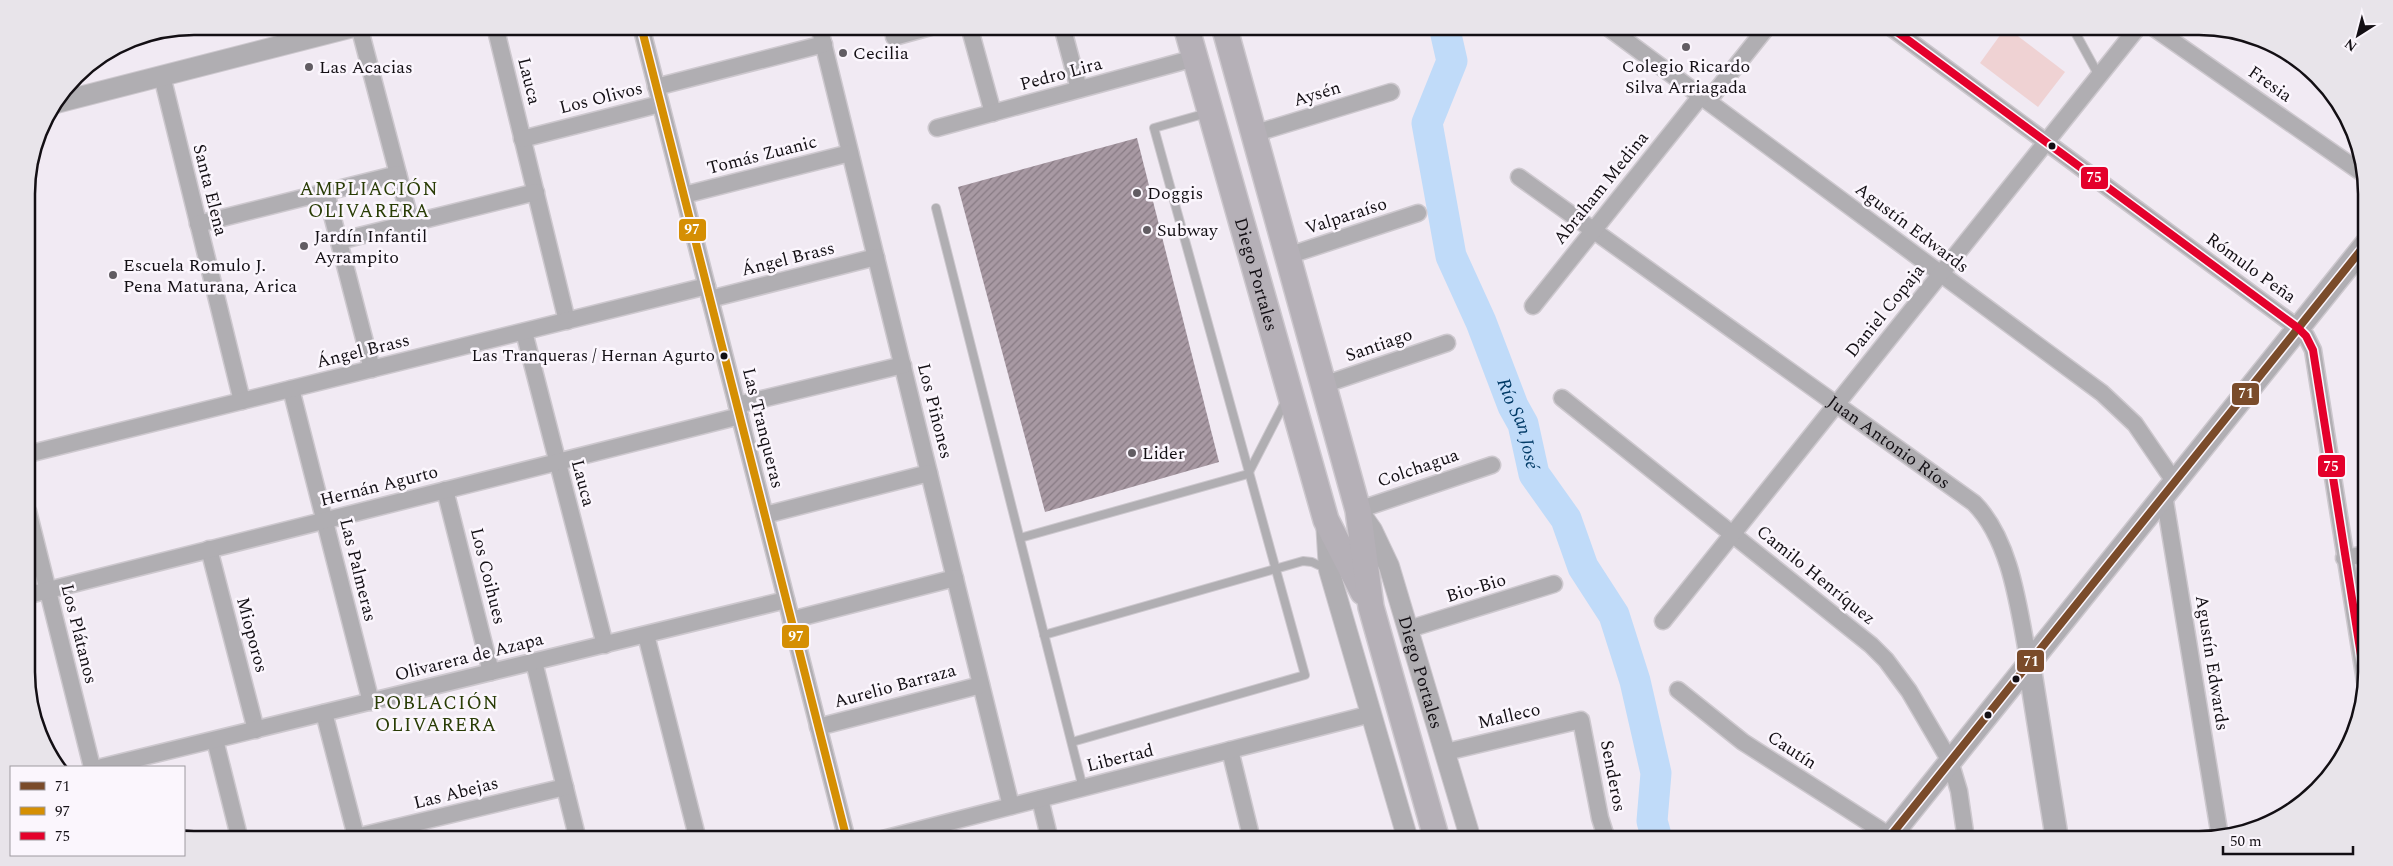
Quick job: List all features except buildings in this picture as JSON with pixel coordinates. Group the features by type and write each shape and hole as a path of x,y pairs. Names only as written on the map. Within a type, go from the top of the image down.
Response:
{"main road":[{"name":"Diego Portales","path":"1189,35 1326,520 1371,608"},
{"name":"Diego Portales","path":"1226,35 1358,510 1371,608 1434,831"},
{"path":"1210,112 1244,101"},
{"path":"1895,831 2358,255"},
{"name":"Juan Antonio Ríos","path":"2028,664 2056,831"}],"street":[{"path":"66,101 162,76 304,35"},
{"path":"360,35 411,223"},
{"name":"Lauca","path":"497,35 567,321"},
{"name":"Las Tranqueras","path":"643,35 845,831"},
{"name":"Los Piñones","path":"822,35 1011,806"},
{"path":"894,37 901,35"},
{"path":"971,35 993,113"},
{"path":"1064,35 1079,90"},
{"name":"Agustín Edwards","path":"1618,35 2115,404 2146,438 2169,488 2219,830"},
{"name":"Abraham Medina","path":"1533,306 1704,98 1760,35"},
{"name":"Rómulo Peña","path":"1900,35 2298,328 2306,336 2313,350 2358,640"},
{"name":"Daniel Copaja","path":"1663,621 2132,35"},
{"name":"Fresia","path":"2164,35 2356,168"},
{"name":"Los Olivos","path":"656,87 824,44"},
{"name":"Pedro Lira","path":"937,128 1195,58"},
{"name":"Santa Elena","path":"162,76 242,401"},
{"name":"Aysén","path":"1253,134 1392,92"},
{"name":"Los Olivos","path":"522,139 660,104"},
{"name":"Tomás Zuanic","path":"684,195 850,153"},
{"path":"198,224 398,174"},
{"name":"Juan Antonio Ríos","path":"1518,177 1964,495 1986,517 2004,550 2028,664"},
{"path":"326,192 372,369"},
{"path":"339,241 536,192"},
{"name":"Valparaíso","path":"1287,256 1418,213"},
{"name":"Ángel Brass","path":"35,452 567,321 876,258"},
{"name":"Lauca","path":"524,332 605,645"},
{"name":"Santiago","path":"1323,385 1447,343"},
{"name":"Hernán Agurto","path":"35,593 557,462 903,366"},
{"name":"Las Palmeras","path":"291,389 371,702"},
{"name":"Camilo Henríquez","path":"1562,398 1733,533 1871,645 1886,660 1909,691 1950,761 1958,786 1965,831"},
{"name":"Colchagua","path":"1358,510 1492,465"},
{"path":"764,515 929,473"},
{"name":"Los Coihues","path":"445,490 491,672"},
{"name":"Diego Portales","path":"1358,510 1381,547 1410,629 1468,831"},
{"name":"Diego Portales","path":"1326,520 1329,570 1405,831"},
{"name":"Los Plátanos","path":"35,539 92,766"},
{"name":"Mioporos","path":"209,550 256,730"},
{"path":"2344,558 2358,555"},
{"path":"791,620 955,578"},
{"name":"Bio-Bio","path":"1410,629 1554,584"},
{"name":"Olivarera de Azapa","path":"106,766 786,600"},
{"path":"646,635 696,831"},
{"path":"534,662 576,831"},
{"name":"Aurelio Barraza","path":"818,727 981,684"},
{"name":"Cautín","path":"1678,690 1704,713 1744,742 1878,831"},
{"path":"324,713 355,831"},
{"name":"Libertad","path":"942,831 1011,806 1040,798 1371,714"},
{"name":"Malleco","path":"1446,752 1581,720"},
{"name":"Senderos","path":"1581,720 1604,831"},
{"path":"215,740 238,831"},
{"path":"1230,750 1250,831"},
{"name":"Las Abejas","path":"386,831 565,787"},
{"path":"1040,798 1048,831"}],"lane":[{"path":"2077,35 2099,76"},
{"path":"1072,742 1305,675 1154,128 1210,112"},
{"path":"936,208 1083,788"},
{"path":"1020,538 1248,474 1290,392"},
{"path":"1044,635 1303,561 1312,562 1329,570"}],"shaded area":[{"path":"2000,35 2016,35 2065,72 2038,107 1980,63"}],"waterway":[{"name":"Río San José","path":"1446,35 1452,61 1427,123 1451,256 1481,322 1513,406 1523,424 1534,474 1566,519 1583,567 1614,615 1635,681 1656,773 1652,821 1655,831"}],"transit line":[{"name":"97","path":"643,35 845,831"},
{"name":"75","path":"1901,35 2298,328 2306,336 2313,350 2358,636"},
{"name":"71","path":"1894,831 2358,254"}],"place":[{"name":"Colegio Ricardo Silva Arriagada","path":"1686,47"},
{"name":"Cecilia","path":"843,53"},
{"name":"Las Acacias","path":"309,67"},
{"name":"Doggis","path":"1137,193"},
{"name":"Subway","path":"1147,230"},
{"name":"Jardín Infantil Ayrampito","path":"304,246"},
{"name":"Escuela Romulo J. Pena Maturana, Arica","path":"113,275"},
{"name":"Las Tranqueras / Hernan Agurto","path":"724,356"},
{"name":"Lider","path":"1132,453"}],"district":[{"name":"AMPLIACIÓN OLIVARERA","path":"369,200"},
{"name":"POBLACIÓN OLIVARERA","path":"436,714"}]}
